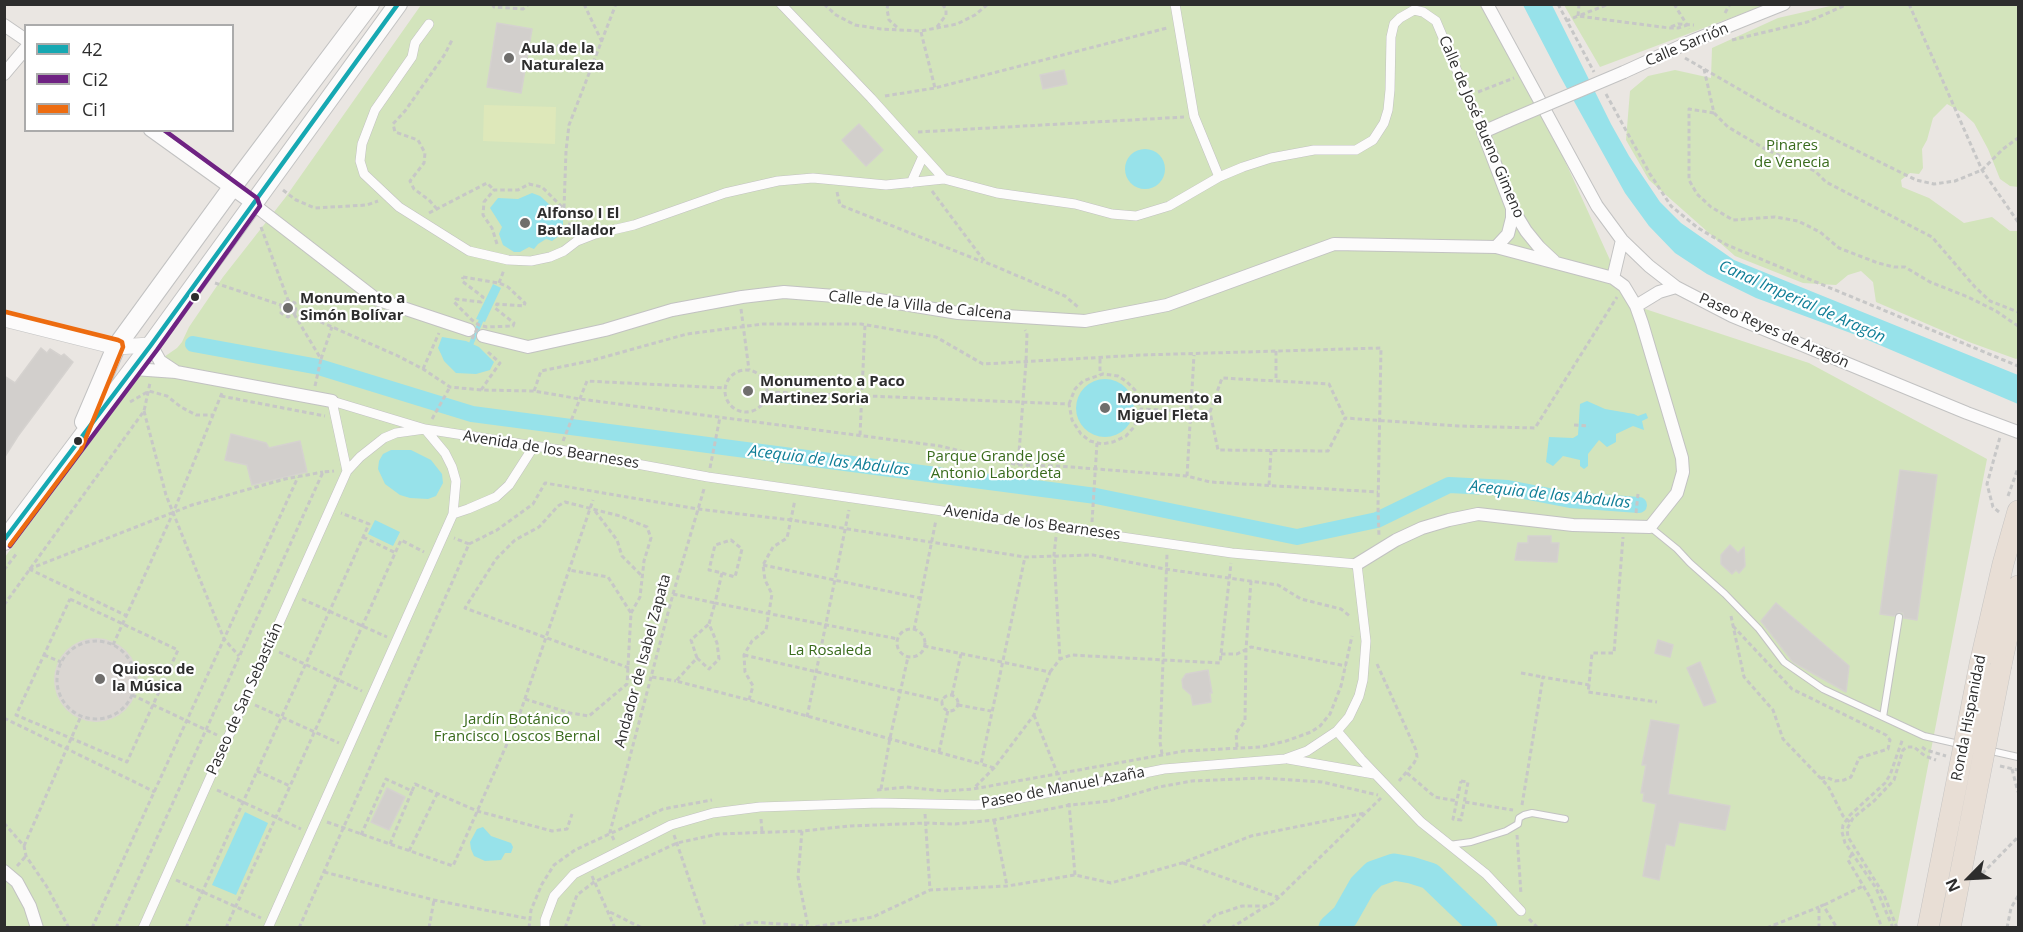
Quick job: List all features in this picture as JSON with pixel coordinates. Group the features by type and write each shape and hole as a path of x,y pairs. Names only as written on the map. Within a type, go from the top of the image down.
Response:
{"highway":[{"name":"Ronda Hispanidad","path":"1928,927 1980,664 2003,564 2010,512"},
{"name":"Ronda Hispanidad","path":"1950,927 2001,665 2019,586"}],"main road":[{"path":"74,446 116,347 370,4"},
{"path":"4,542 152,345 398,4"}],"street":[{"path":"781,4 872,99 944,179"},
{"path":"1175,4 1194,116 1219,177"},
{"name":"Paseo Reyes de Aragón","path":"1487,4 1597,206 1622,240 1676,287 1732,315 2019,432"},
{"name":"Calle Sarrión","path":"1483,132 1784,4"},
{"name":"Calle de José Bueno Gimeno","path":"429,24 415,43 412,57 375,110 362,144 360,161 364,174 399,207 470,251 508,260 531,261 550,257 564,251 577,241 596,234 634,225 725,193 778,181 813,178 886,185 944,179 997,194 1075,204 1112,214 1136,216 1169,206 1219,177 1271,158 1314,150 1356,150 1373,140 1384,123 1388,110 1391,37 1394,24 1414,10 1423,12 1436,21 1512,208 1532,239 1558,263"},
{"path":"4,25 24,39"},
{"path":"4,74 24,50"},
{"name":"Calle de la Villa de Calcena","path":"153,132 253,204 376,299 528,348 605,330 672,310 784,292 873,299 958,313 1085,321 1167,305 1334,244 1496,247 1558,263"},
{"path":"911,183 923,156"},
{"path":"1496,247 1508,234 1512,208"},
{"path":"1613,278 1622,240"},
{"path":"1356,564 1396,540 1422,528 1478,514 1573,525 1650,527 1677,493 1683,472 1682,458 1636,306 1624,286 1613,278 1558,263"},
{"path":"1636,306 1659,292 1676,287"},
{"path":"4,319 116,347 152,345 160,361 176,372"},
{"name":"Avenida de los Bearneses","path":"134,369 176,372 332,401 425,429 708,477 1232,553 1356,564"},
{"path":"332,401 347,471"},
{"path":"269,925 453,514 456,481 452,467 445,453 425,429"},
{"name":"Paseo de San Sebastián","path":"143,927 347,471 384,438 396,433 425,429"},
{"path":"453,514 496,497 509,485 534,446"},
{"name":"Paseo de Manuel Azaña","path":"545,924 554,896 574,874 671,825 713,813 760,807 879,803 992,804 1164,769 1285,759 1307,751 1337,731 1349,717 1359,696 1363,680 1366,641 1356,564"},
{"path":"1337,731 1389,790 1421,822 1486,874 1519,909"},
{"path":"1285,759 1375,774"},
{"path":"4,871 17,882 30,906 37,927"}],"lane":[{"path":"1650,527 1725,594 1759,629 1784,662 1822,689 1924,736 2019,758"},
{"path":"1883,717 1899,617"},
{"path":"1449,845 1494,836 1513,828 1524,814 1532,813 1565,819"}],"path":[{"path":"492,4 523,9 530,4"},
{"path":"584,4 602,42"},
{"path":"564,209 569,125 616,4"},
{"path":"824,4 836,15 855,24 921,31 957,24 975,15 988,4"},
{"path":"888,4 886,9 889,20 900,30"},
{"path":"936,28 946,15 946,9 942,4"},
{"path":"1558,4 1596,77"},
{"path":"1578,16 1579,4"},
{"path":"1566,21 1609,4"},
{"path":"1674,4 1691,33"},
{"path":"1732,41 1807,22 1848,4"},
{"path":"1909,4 1982,170 2019,222"},
{"path":"1578,16 1670,28 1697,24"},
{"path":"872,99 935,88 1180,25"},
{"path":"921,31 935,88"},
{"path":"437,209 414,189 410,181 424,163 425,153 418,140 395,132 393,124 405,111 445,54 453,38"},
{"path":"542,43 598,53"},
{"path":"1673,50 1775,110 1916,180 1940,184 1955,181 1982,170 2003,149 2019,138"},
{"path":"1704,69 1714,113 1728,127 1767,150 1815,171 1826,182 1932,237 1990,301 1996,311"},
{"path":"1479,92 1505,81"},
{"path":"1602,86 1650,174 1671,206 1698,228 1727,245 2019,366"},
{"path":"1714,113 1689,109 1689,180 1697,194 1711,207 1733,220 1775,218 1798,221 1820,232 1839,248 1878,263 1905,267 1930,282 1996,311 2019,326"},
{"path":"901,133 1194,116"},
{"path":"835,179 840,204 1065,296 1078,307 1075,320"},
{"path":"926,182 985,262"},
{"path":"415,216 437,209 487,183 494,190 518,190 529,184 542,187 564,209 570,220 568,234 564,239"},
{"path":"277,185 296,200 315,208 367,206 387,196"},
{"path":"494,190 484,202 483,215 492,228 497,244 510,255 508,260"},
{"path":"260,223 288,300 295,303 295,312 321,359"},
{"path":"475,330 454,302 456,299 482,302 483,297 462,281 464,277 499,283 508,287 525,303 524,306 497,304 495,308 514,323 513,326"},
{"path":"199,278 281,305"},
{"path":"1345,418 1535,428 1624,286"},
{"path":"288,300 281,305 280,310 288,317 295,312"},
{"path":"1990,301 2019,312"},
{"path":"295,312 423,369 450,387 534,391 860,435 940,446 1018,465 1187,476 1210,482 1378,492"},
{"path":"1014,316 1027,333 1018,465"},
{"path":"534,391 541,371 590,361 687,334 763,324 865,325 936,338 983,364 1381,348 1378,531"},
{"path":"860,435 865,325"},
{"path":"317,376 332,327"},
{"path":"744,327 749,370"},
{"path":"423,369 437,333 448,335"},
{"path":"481,390 500,363 486,351"},
{"path":"1276,351 1276,381"},
{"path":"1187,476 1194,354"},
{"path":"1100,358 1100,375"},
{"path":"749,370 759,373 764,378 768,392 763,405 757,409 747,412 737,411 725,395 725,388 731,375 738,371 749,370"},
{"path":"4,605 144,411 153,375"},
{"path":"1100,375 1118,376 1127,382 1135,390 1141,409 1134,427 1126,436 1113,442 1097,443 1081,434 1072,420 1069,405 1075,389 1083,381 1100,375"},
{"path":"1222,378 1329,384 1345,418 1328,451 1218,450 1210,412 1222,378"},
{"path":"565,436 587,381 725,388"},
{"path":"437,410 450,387"},
{"path":"149,392 167,396 196,415 213,415"},
{"path":"768,392 1069,405"},
{"path":"113,645 173,513 221,396 337,418"},
{"path":"1141,409 1210,412"},
{"path":"144,411 166,495 224,639 239,656"},
{"path":"747,412 747,420"},
{"path":"711,460 720,417"},
{"path":"1574,425 1589,426"},
{"path":"2004,426 1987,483 1993,507 2010,512"},
{"path":"1093,512 1097,443"},
{"path":"1269,485 1271,450"},
{"path":"29,569 213,499 285,479 323,472 347,471"},
{"path":"116,927 323,472"},
{"path":"92,927 298,477"},
{"name":"Andador de Isabel Zapata","path":"610,832 673,594 708,477"},
{"path":"298,927 469,544 497,530 533,504 545,483 698,509 791,520 1025,556 1093,555 1166,569 1278,585 1301,599 1341,609 1353,619"},
{"path":"749,700 753,686 745,672 744,655 752,641 766,630 772,594 765,580 763,565 773,547 787,538 796,489"},
{"path":"1636,514 1638,494"},
{"path":"807,717 852,498"},
{"path":"317,818 453,866 518,719 592,509 593,500"},
{"path":"525,699 570,713 589,716 627,684 629,668 631,614 640,597 642,576 651,538 646,527 620,516 565,502 558,506 539,527 515,540 496,559 465,608 629,668"},
{"path":"188,927 369,524 330,509"},
{"path":"592,509 617,540 622,556 642,576"},
{"path":"914,630 938,509"},
{"path":"444,534 469,544"},
{"path":"363,537 396,553"},
{"path":"1623,538 1614,653 1592,653 1588,692 1657,702"},
{"path":"226,927 401,540 433,556"},
{"path":"731,540 742,549 735,577 722,573 709,570 715,545 731,540"},
{"path":"1162,755 1160,742 1168,544"},
{"path":"975,805 974,789 994,768 1034,715 1050,672 1060,659 1071,655 1220,663 1232,553"},
{"path":"1054,555 1060,659"},
{"path":"981,764 1025,556"},
{"path":"763,565 920,598"},
{"path":"29,569 127,616"},
{"path":"569,570 608,577 631,614"},
{"path":"709,624 717,643 719,659 708,669 697,658 692,640 709,624 722,573"},
{"path":"1237,747 1236,733 1245,721 1246,649 1251,581"},
{"path":"291,594 396,641"},
{"path":"673,594 898,639"},
{"path":"1725,594 1744,677 1773,710 1783,739 1828,786 1848,820"},
{"path":"70,599 178,651 127,762 16,715 44,655 70,599"},
{"path":"1733,626 1792,689 1886,735 1890,740 1890,747"},
{"path":"872,790 906,787 943,791 974,789 1162,755 1237,747 1261,747 1304,736 1326,720 1335,704 1346,666 1353,627"},
{"path":"914,630 923,638 924,646 916,656 908,657 900,652 898,639 903,632 914,630"},
{"path":"1745,631 1794,683"},
{"path":"89,641 101,641 113,645 130,661 135,683 132,695 126,705 105,718 93,719 81,716 66,705 57,688 57,675 61,662 68,652 89,641"},
{"path":"1366,641 1416,750 1417,757 1407,773 1389,790"},
{"path":"924,646 1050,672"},
{"path":"1221,654 1237,654 1251,646 1346,666"},
{"path":"268,647 372,695"},
{"path":"952,695 961,654"},
{"path":"44,655 61,662"},
{"path":"744,655 943,701"},
{"path":"879,803 890,738 908,657"},
{"path":"676,681 697,658"},
{"path":"1521,673 1589,686"},
{"path":"652,677 749,700 994,768"},
{"path":"1465,802 1520,811 1543,677"},
{"path":"1813,693 1869,721"},
{"path":"132,695 226,740"},
{"path":"948,710 944,707 943,701 947,696 952,695"},
{"path":"952,695 956,698 958,705"},
{"path":"244,700 349,747"},
{"path":"958,705 992,711"},
{"path":"948,710 955,709 958,705"},
{"path":"939,752 948,710"},
{"path":"1034,715 1070,805 1075,875"},
{"path":"24,846 81,716"},
{"path":"4,718 155,792"},
{"path":"1895,927 1876,888 1843,837 1843,825 1885,783 1890,775 1901,750 1903,738 1897,735"},
{"path":"1819,779 1826,777 1835,781 1851,777 1861,757 1890,747 1901,750 1914,747 1925,756 1936,760"},
{"path":"2012,769 2019,792"},
{"path":"257,771 290,786"},
{"path":"1407,773 1435,797 1457,801"},
{"path":"565,927 577,895 594,882 677,843 726,833 926,823 955,824 994,820 1070,805 1110,801 1159,787 1192,781 1262,778 1322,782 1382,796 1273,903 1232,927"},
{"path":"361,835 386,779 412,791"},
{"path":"1461,781 1468,782 1465,802 1461,820 1453,819 1461,781"},
{"path":"206,784 310,833"},
{"path":"390,844 415,784 477,812 552,831 567,829 572,814"},
{"path":"410,851 437,794"},
{"path":"619,850 610,832 663,809 720,799"},
{"path":"924,804 930,890"},
{"path":"992,804 1007,886"},
{"path":"732,927 761,921 807,927 873,918 930,890 1007,886 1075,875 1111,884 1182,863 1251,836 1365,813"},
{"path":"4,823 24,846 26,856 47,887 69,927"},
{"path":"1518,824 1517,853 1522,890 1519,909"},
{"path":"671,825 706,927"},
{"path":"802,831 798,877 807,927"},
{"path":"1976,880 2019,837"},
{"path":"1855,853 1848,860 1870,899 1882,927"},
{"path":"1182,863 1278,897"},
{"path":"587,866 615,927"},
{"path":"324,872 434,900 545,924"},
{"path":"166,875 269,925"},
{"path":"1767,927 1775,926 1863,886"},
{"path":"2007,927 2011,908 2019,896"},
{"path":"429,927 434,900"},
{"path":"1823,905 1837,927"},
{"path":"1202,927 1215,915 1242,906 1267,906"},
{"path":"1819,907 1819,927"},
{"path":"609,912 642,927"}],"green space":[{"name":"Pinares de Venecia","path":"1839,4 2018,5 2018,187 2010,186 2000,179 1974,123 1963,113 1947,104 1933,118 1922,149 1923,168 1919,174 1910,173 1901,180 1902,187 1929,198 1964,223 1992,217 2010,231 2018,231 2018,358 1969,342 1876,302 1873,282 1861,271 1848,275 1836,285 1803,283 1735,256 1649,180 1626,140 1630,91 1648,76 1675,70 1711,78 1712,48 1778,18"},
{"name":"Parque Grande José Antonio Labordeta","path":"421,5 1480,5 1550,128 1630,304 1809,363 1987,459 1897,927 5,928 5,557 135,377 177,348 182,342 189,327 223,277 285,198"},
{"path":"1564,5 1765,5 1600,67"},
{"path":"484,105 556,107 555,144 483,141"}],"shaded area":[{"path":"96,638 112,641 126,650 135,664 138,680 135,696 126,710 112,719 96,722 80,719 66,710 57,696 54,680 57,664 66,650 80,641"}],"water":[{"name":"Canal Imperial de Aragón","path":"1523,5 1552,5 1629,156 1660,202 1681,223 1734,260 2018,375 2018,404 1856,335 1756,298 1707,274 1675,253 1649,226 1625,193"},
{"path":"1145,149 1153,150 1159,155 1164,161 1164,177 1159,183 1153,188 1145,189 1137,188 1131,183 1126,177 1125,169 1126,161 1131,155 1137,150"},
{"path":"532,193 540,196 550,205 553,214 563,220 563,233 552,241 546,239 534,249 529,247 520,252 514,252 503,245 499,234 502,227 490,208 498,198 518,199"},
{"path":"493,284 501,288 485,322 476,319"},
{"path":"442,337 466,341 479,347 494,362 490,370 476,374 456,373 444,361 438,348"},
{"path":"1105,379 1121,384 1129,392 1134,408 1129,424 1121,432 1105,437 1089,432 1081,424 1076,408 1081,392 1089,384"},
{"path":"1587,401 1605,409 1638,416 1646,413 1648,418 1642,421 1644,430 1633,426 1616,434 1616,442 1607,447 1599,440 1588,454 1588,466 1584,469 1580,466 1580,460 1563,456 1553,466 1546,462 1549,437 1573,438 1578,435 1580,404"},
{"path":"391,450 411,450 431,460 442,474 443,483 436,496 428,499 410,498 400,495 385,484 378,469 379,461 383,454"},
{"path":"375,520 400,532 393,546 368,534"},
{"path":"245,812 268,823 236,895 212,885"},
{"path":"483,827 491,836 511,843 513,847 511,853 505,853 501,860 485,861 474,856 470,842 477,829"}],"building":[{"name":"Aula de la Naturaleza","path":"497,23 532,29 521,93 487,87"},
{"path":"1064,70 1067,84 1043,89 1040,75"},
{"path":"859,124 883,150 866,166 842,140"},
{"path":"41,348 47,353 50,349 61,356 64,354 73,362 4,458 4,376 15,383"},
{"path":"231,434 266,443 269,448 300,441 307,472 252,485 247,465 225,460"},
{"path":"1900,470 1937,475 1917,620 1904,618 1903,613 1899,612 1894,616 1880,614"},
{"path":"1528,536 1551,536 1551,543 1559,543 1557,562 1515,560 1518,543 1528,543"},
{"path":"1730,545 1738,553 1744,547 1745,566 1739,573 1736,570 1732,574 1721,564 1721,555"},
{"path":"1776,603 1849,666 1846,692 1793,662 1761,621"},
{"path":"1658,640 1673,645 1670,657 1655,653"},
{"path":"1700,662 1716,702 1704,706 1687,668"},
{"path":"1208,670 1212,693 1210,693 1211,702 1193,705 1191,695 1183,688 1182,680 1186,674"},
{"path":"1651,720 1679,725 1668,794 1730,806 1725,830 1679,822 1674,846 1666,844 1659,880 1643,876 1656,804 1643,801 1644,793 1641,793 1646,765 1642,765"},
{"path":"387,788 405,797 389,830 371,822"}],"waterway":[{"name":"Calle de la Villa de Calcena","path":"469,349 483,316"},
{"name":"Acequia de las Abdulas","path":"193,344 319,367 472,414 1096,496 1297,537 1377,520 1449,485 1508,488 1570,500 1639,505"},
{"path":"1332,928 1345,916 1362,886 1374,874 1394,867 1430,876 1484,928"}],"transit line":[{"name":"42","path":"4,540 151,345 398,4"},
{"name":"Ci2","path":"10,546 157,350 260,206 257,198 167,132"},
{"name":"Ci1","path":"6,312 118,340 122,342 123,347 81,450 10,545"}],"place":[{"name":"Aula de la Naturaleza","path":"509,58"},
{"name":"Alfonso I El Batallador","path":"525,223"},
{"name":"Monumento a Simón Bolívar","path":"288,308"},
{"name":"Monumento a Paco Martinez Soria","path":"748,391"},
{"name":"Monumento a Miguel Fleta","path":"1105,408"},
{"name":"Quiosco de la Música","path":"100,679"}],"park label":[{"name":"La Rosaleda","path":"830,651"},
{"name":"Jardín Botánico Francisco Loscos Bernal","path":"517,728"}]}
